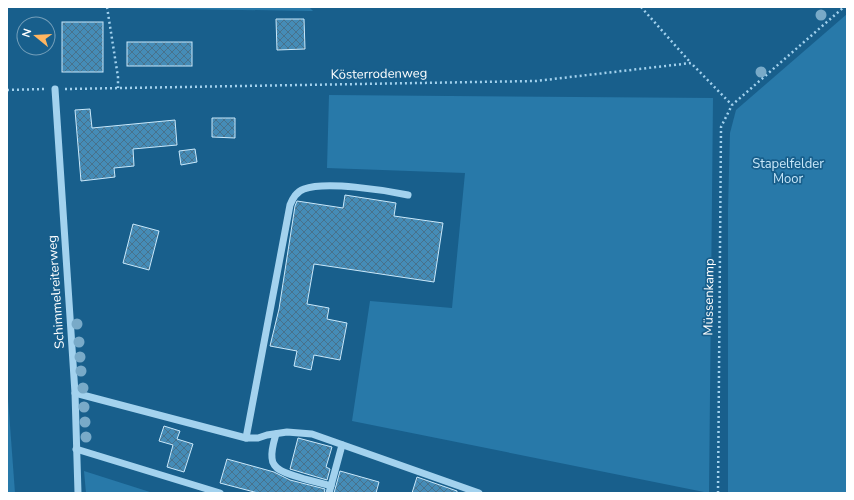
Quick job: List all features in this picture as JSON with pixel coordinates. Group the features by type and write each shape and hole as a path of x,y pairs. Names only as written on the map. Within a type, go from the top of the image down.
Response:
{"street":[{"name":"Schimmelreiterweg","path":"55,89 75,393 78,493"},
{"path":"246,438 290,205 296,194 304,189 325,186 383,190 408,195"},
{"path":"75,393 246,438 258,438 287,432 312,434 479,493"},
{"path":"276,434 272,448 272,459 275,466 289,474 330,489 342,445"},
{"path":"76,450 220,493"}],"path":[{"path":"106,7 118,77 118,88"},
{"path":"641,7 691,63 732,105 844,7"},
{"name":"Kösterrodenweg","path":"7,90 536,81 691,63"},
{"name":"Müssenkamp","path":"718,493 721,127 732,105"}],"green space":[{"path":"309,7 313,11 111,8"},
{"name":"Stapelfelder Moor","path":"847,14 847,493 728,493 728,209 730,133 736,110"},
{"path":"329,95 713,98 709,493 352,421 370,301 452,308 465,173 327,168"},
{"path":"7,385 15,493 7,493"},
{"path":"84,471 153,493 86,493"}],"building":[{"path":"276,19 304,19 305,49 277,50"},
{"path":"62,22 103,22 103,72 62,72"},
{"path":"127,42 192,42 192,66 127,66"},
{"path":"90,109 92,128 175,120 177,145 133,149 134,166 114,168 115,177 81,181 75,110"},
{"path":"212,118 235,118 235,138 212,137"},
{"path":"195,149 197,162 181,165 179,151"},
{"path":"345,195 396,203 394,216 443,223 434,282 314,264 307,304 329,308 327,319 347,323 340,360 314,355 311,370 294,366 297,351 270,346 279,309 295,206 297,201 343,208"},
{"path":"133,224 159,231 149,270 123,263"},
{"path":"164,426 180,431 177,439 193,444 184,472 167,467 173,445 159,441"},
{"path":"298,438 332,447 326,467 330,469 327,480 290,469"},
{"path":"227,459 274,472 290,480 325,489 324,493 258,493 220,483"},
{"path":"340,471 379,482 376,493 334,493"},
{"path":"417,477 457,491 457,493 412,493"}]}
